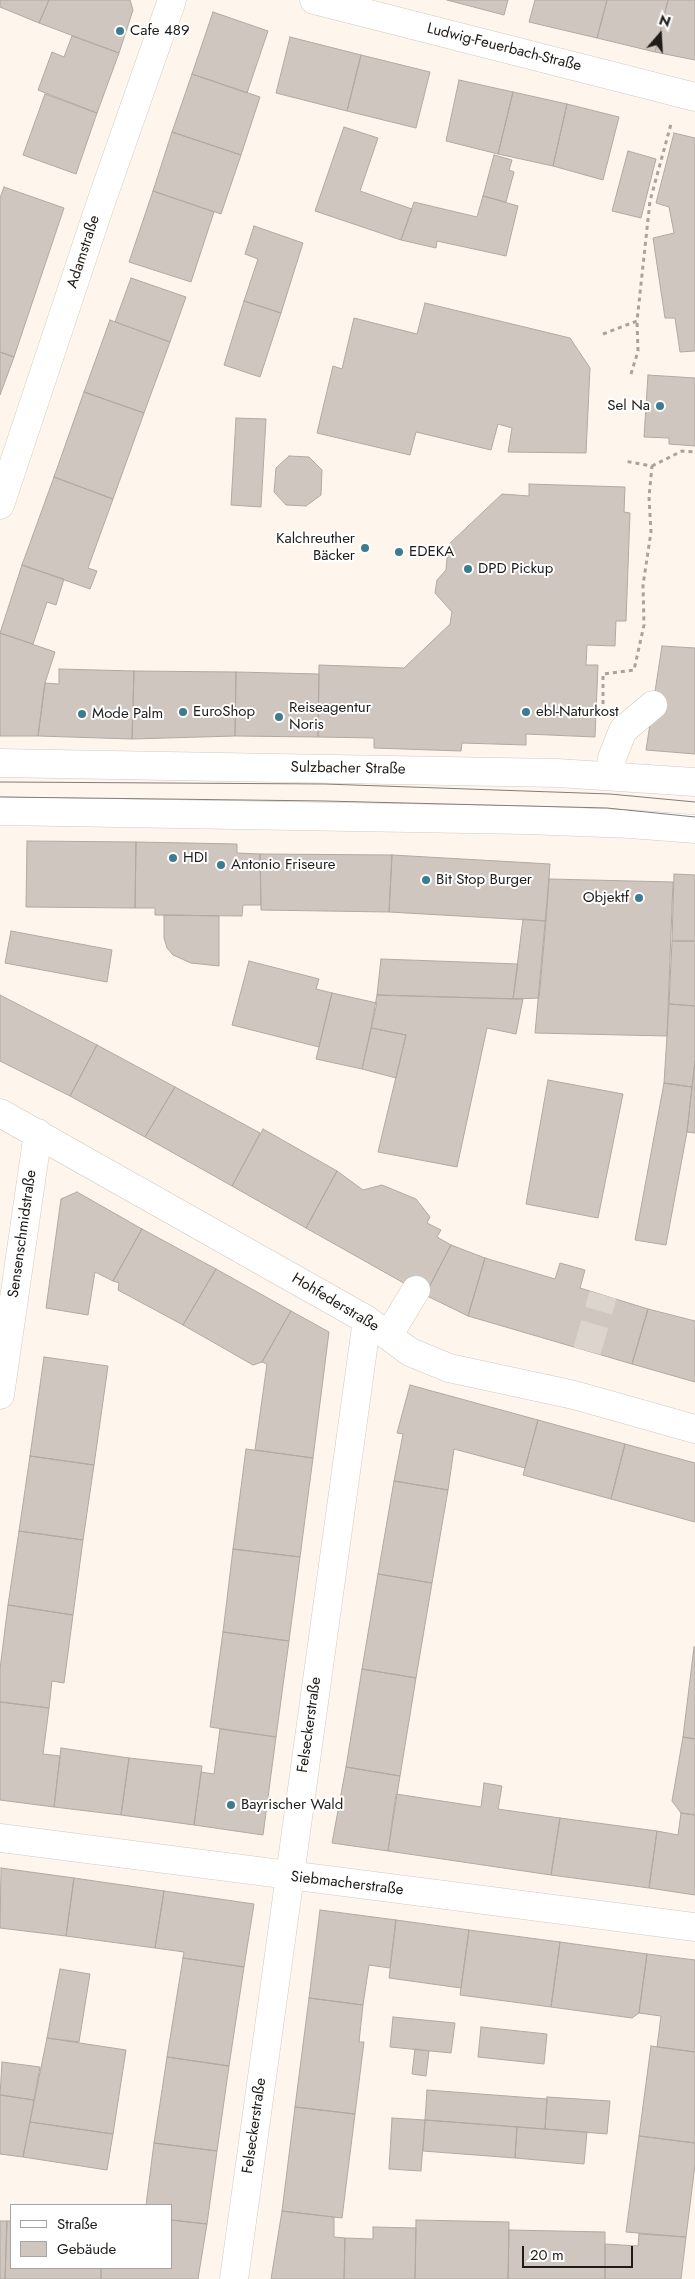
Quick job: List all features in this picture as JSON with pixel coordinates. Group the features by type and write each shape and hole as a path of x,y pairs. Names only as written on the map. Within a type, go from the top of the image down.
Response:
{"street":[{"name":"Adamstraße","path":"0,506 99,208 172,0"},
{"name":"Ludwig-Feuerbach-Straße","path":"314,0 695,97"},
{"path":"609,776 612,758 623,730 653,705"},
{"name":"Sulzbacher Straße","path":"0,763 445,770 609,776 695,782"},
{"path":"0,811 526,820 630,824 695,829"},
{"name":"Hohfederstraße","path":"0,1113 378,1328 410,1352 449,1368 574,1395 695,1429"},
{"name":"Sensenschmidstraße","path":"0,1395 38,1133"},
{"path":"378,1328 416,1290"},
{"name":"Felseckerstraße","path":"234,2279 288,1877 378,1328"},
{"name":"Siebmacherstraße","path":"0,1838 288,1877 695,1928"}],"path":[{"path":"631,374 638,351 637,320 650,201 661,160"},
{"path":"603,334 637,320"},
{"path":"624,461 652,466 682,452 695,452"},
{"path":"602,707 603,674 634,670 644,625 643,585 651,532 649,498 652,466"}],"building":[{"path":"0,0 49,0 39,23 0,7"},
{"path":"49,0 130,0 133,10 119,53 39,23"},
{"path":"447,0 508,0 504,15"},
{"path":"535,0 607,0 597,38 529,22"},
{"path":"607,0 668,0 655,52 597,38"},
{"path":"668,0 695,0 695,60 655,52"},
{"path":"213,12 268,31 247,93 192,74"},
{"path":"72,36 119,53 97,113 38,90 52,52 64,57"},
{"path":"290,37 361,55 347,111 276,93"},
{"path":"361,55 430,72 416,128 347,111"},
{"path":"192,74 260,97 241,155 172,132"},
{"path":"459,80 513,92 498,154 446,141"},
{"path":"513,92 567,104 553,166 498,154"},
{"path":"45,94 97,113 76,174 23,155"},
{"path":"567,104 619,117 603,180 553,166"},
{"path":"344,127 378,138 360,191 412,209 401,240 315,211"},
{"path":"172,132 241,155 221,214 153,191"},
{"path":"674,133 695,138 695,351 680,352 675,318 665,318 653,238 674,233 669,207 656,203"},
{"path":"628,151 656,159 641,218 612,211"},
{"path":"494,155 512,160 509,170 514,172 506,202 483,196"},
{"path":"4,187 64,208 14,357 0,352 0,198"},
{"path":"153,191 214,212 191,282 129,262"},
{"path":"483,196 518,206 506,256 437,241 436,248 401,240 414,202 477,217"},
{"path":"254,226 303,243 281,313 244,301 258,259 245,254"},
{"path":"131,278 186,297 170,342 115,322"},
{"path":"244,301 281,313 260,377 224,365"},
{"path":"425,303 570,338 590,368 586,453 508,452 512,428 498,424 491,450 416,432 410,455 317,433 333,366 342,369 354,318 417,334"},
{"path":"110,320 170,342 144,413 84,392"},
{"path":"0,352 14,357 0,395"},
{"path":"648,375 695,378 695,446 669,444 669,438 644,437"},
{"path":"84,392 144,413 113,499 54,477"},
{"path":"236,418 266,419 261,507 231,505"},
{"path":"289,456 309,457 322,470 321,495 306,506 286,505 274,492 276,468"},
{"path":"54,477 113,499 88,568 97,571 90,589 22,565"},
{"path":"529,484 625,487 624,512 630,513 626,621 616,621 615,646 587,645 586,665 598,665 595,737 526,734 526,745 462,743 461,751 374,748 374,738 318,737 319,665 404,668 450,624 452,612 435,593 437,580 446,570 448,545 502,494 529,496"},
{"path":"22,565 64,579 56,605 47,602 33,644 0,633"},
{"path":"0,633 55,652 45,683 38,736 0,736"},
{"path":"662,646 695,648 695,754 646,750"},
{"path":"59,669 134,671 132,739 38,736 45,683 59,684"},
{"path":"134,671 236,672 235,736 132,739"},
{"path":"236,672 319,674 318,737 235,736"},
{"path":"27,841 136,842 135,908 26,907"},
{"path":"136,842 237,844 237,853 260,854 261,905 243,905 242,916 155,915 155,908 135,908"},
{"path":"260,854 392,855 389,912 261,910"},
{"path":"392,855 550,864 546,921 389,912"},
{"path":"674,874 695,875 695,941 672,941"},
{"path":"549,879 673,882 667,1036 535,1033"},
{"path":"164,915 219,916 219,966 191,963 173,955 167,948 164,938"},
{"path":"523,919 546,921 539,998 513,999"},
{"path":"11,931 112,950 107,982 5,963"},
{"path":"672,941 695,941 695,1006 669,1004"},
{"path":"381,959 518,964 513,999 377,995"},
{"path":"249,961 319,979 316,989 332,993 319,1047 232,1025"},
{"path":"332,993 377,1003 362,1069 316,1059"},
{"path":"0,995 97,1045 70,1096 0,1061"},
{"path":"377,995 523,999 516,1034 487,1028 457,1167 378,1152 406,1035 371,1028"},
{"path":"669,1004 695,1006 695,1061 692,1087 664,1083"},
{"path":"371,1028 406,1035 396,1078 362,1069"},
{"path":"97,1045 175,1087 145,1137 70,1096"},
{"path":"695,1061 695,1133 687,1132"},
{"path":"548,1080 623,1094 598,1218 526,1204"},
{"path":"664,1083 692,1087 687,1132 666,1245 635,1240"},
{"path":"175,1087 260,1133 232,1186 145,1137"},
{"path":"263,1129 337,1171 306,1228 232,1186"},
{"path":"337,1171 363,1190 382,1185 416,1199 430,1217 427,1223 441,1230 437,1237 451,1245 425,1295 306,1228"},
{"path":"77,1192 142,1229 113,1281 95,1272 88,1315 46,1308 61,1199"},
{"path":"142,1229 216,1269 183,1325 118,1290 119,1283 113,1281"},
{"path":"451,1245 485,1258 468,1316 425,1295"},
{"path":"485,1258 555,1279 560,1263 585,1270 580,1288 648,1309 632,1364 468,1316"},
{"path":"216,1269 291,1311 262,1362 253,1365 183,1325"},
{"path":"648,1309 695,1321 695,1382 632,1364"},
{"path":"291,1311 329,1332 313,1458 255,1450 267,1364 262,1362"},
{"path":"44,1357 108,1366 94,1465 30,1456"},
{"path":"410,1385 538,1420 525,1468 454,1449 448,1490 394,1481 403,1434 397,1433"},
{"path":"538,1420 625,1444 611,1499 523,1475"},
{"path":"625,1444 695,1463 695,1522 611,1499"},
{"path":"246,1449 313,1458 300,1557 233,1549"},
{"path":"30,1456 94,1465 83,1540 19,1531"},
{"path":"394,1481 448,1490 432,1583 378,1574"},
{"path":"19,1531 83,1540 73,1615 8,1605"},
{"path":"233,1549 300,1557 289,1641 223,1632"},
{"path":"378,1574 432,1583 416,1678 362,1669"},
{"path":"8,1605 73,1615 64,1683 52,1681 49,1708 0,1702 0,1669"},
{"path":"223,1632 289,1641 276,1737 210,1727"},
{"path":"695,1647 695,1739 683,1737"},
{"path":"362,1669 416,1678 400,1776 346,1767"},
{"path":"0,1702 49,1708 43,1754 60,1756 54,1807 0,1800"},
{"path":"220,1729 276,1737 263,1835 194,1825 201,1772 214,1774"},
{"path":"683,1737 695,1739 695,1815 681,1813 672,1801"},
{"path":"61,1748 129,1758 121,1815 54,1807"},
{"path":"129,1758 202,1766 194,1825 121,1815"},
{"path":"346,1767 400,1776 388,1851 332,1843"},
{"path":"484,1783 502,1786 498,1809 560,1818 551,1875 388,1851 396,1794 481,1807"},
{"path":"681,1813 695,1815 695,1895 649,1888 657,1831 678,1835"},
{"path":"560,1818 657,1831 649,1888 551,1875"},
{"path":"1,1868 74,1878 66,1936 0,1928"},
{"path":"74,1878 164,1891 155,1948 66,1936"},
{"path":"164,1891 254,1904 244,1967 183,1958 184,1952 155,1948"},
{"path":"320,1910 396,1920 390,1968 369,1965 363,2005 309,1998"},
{"path":"396,1920 469,1930 461,1988 389,1978"},
{"path":"469,1930 560,1942 551,2007 460,1995"},
{"path":"560,1942 647,1954 639,2013 632,2018 551,2007"},
{"path":"647,1954 695,1960 695,2052 657,2047 661,2016 639,2013"},
{"path":"183,1958 244,1967 229,2066 167,2057"},
{"path":"60,1969 90,1974 79,2042 47,2038"},
{"path":"309,1998 363,2005 359,2042 364,2042 355,2114 295,2107"},
{"path":"393,2017 455,2023 451,2053 390,2047"},
{"path":"481,2027 547,2034 544,2064 478,2057"},
{"path":"47,2038 126,2050 113,2134 30,2122"},
{"path":"651,2046 695,2052 695,2143 639,2136"},
{"path":"415,2049 429,2051 426,2076 412,2074"},
{"path":"167,2057 229,2066 217,2151 154,2143"},
{"path":"2,2062 40,2067 34,2100 0,2095"},
{"path":"427,2090 547,2099 545,2129 425,2120"},
{"path":"0,2095 34,2100 23,2157 0,2154"},
{"path":"547,2097 610,2101 607,2134 545,2129"},
{"path":"295,2107 355,2114 342,2218 282,2211"},
{"path":"392,2118 425,2120 421,2171 389,2169"},
{"path":"425,2120 517,2127 515,2158 423,2151"},
{"path":"30,2122 113,2134 107,2170 23,2157"},
{"path":"517,2127 587,2132 584,2164 515,2158"},
{"path":"639,2136 695,2143 695,2165 686,2237 626,2232"},
{"path":"154,2143 217,2151 207,2224 172,2220 172,2204 146,2204"},
{"path":"282,2211 334,2217 334,2237 345,2238 344,2279 271,2279"},
{"path":"172,2220 207,2224 198,2279 101,2279 101,2269 172,2269"},
{"path":"416,2220 509,2222 508,2279 415,2279"},
{"path":"0,2221 7,2221 5,2279 0,2279"},
{"path":"7,2221 10,2221 10,2269 101,2269 101,2279 5,2279"},
{"path":"373,2227 416,2228 415,2279 344,2279 345,2238 373,2239"},
{"path":"509,2230 605,2232 605,2279 508,2279"},
{"path":"639,2234 686,2237 681,2279 605,2279 605,2244 638,2246"}],"tunnel":[{"path":"587,1351 603,1295"}],"tram line":[{"path":"0,782 325,784 610,794 695,802"},
{"path":"0,797 325,801 607,808 695,817"}],"place":[{"name":"Cafe 489","path":"120,31"},
{"name":"Sel Na","path":"660,406"},
{"name":"Kalchreuther Bäcker","path":"365,548"},
{"name":"EDEKA","path":"399,552"},
{"name":"DPD Pickup","path":"468,569"},
{"name":"EuroShop","path":"183,712"},
{"name":"ebl-Naturkost","path":"526,712"},
{"name":"Mode Palm","path":"82,714"},
{"name":"Reiseagentur Noris","path":"279,717"},
{"name":"HDI","path":"173,858"},
{"name":"Antonio Friseure","path":"221,865"},
{"name":"Bit Stop Burger","path":"426,880"},
{"name":"Objektf","path":"639,898"},
{"name":"Bayrischer Wald","path":"231,1805"}]}
